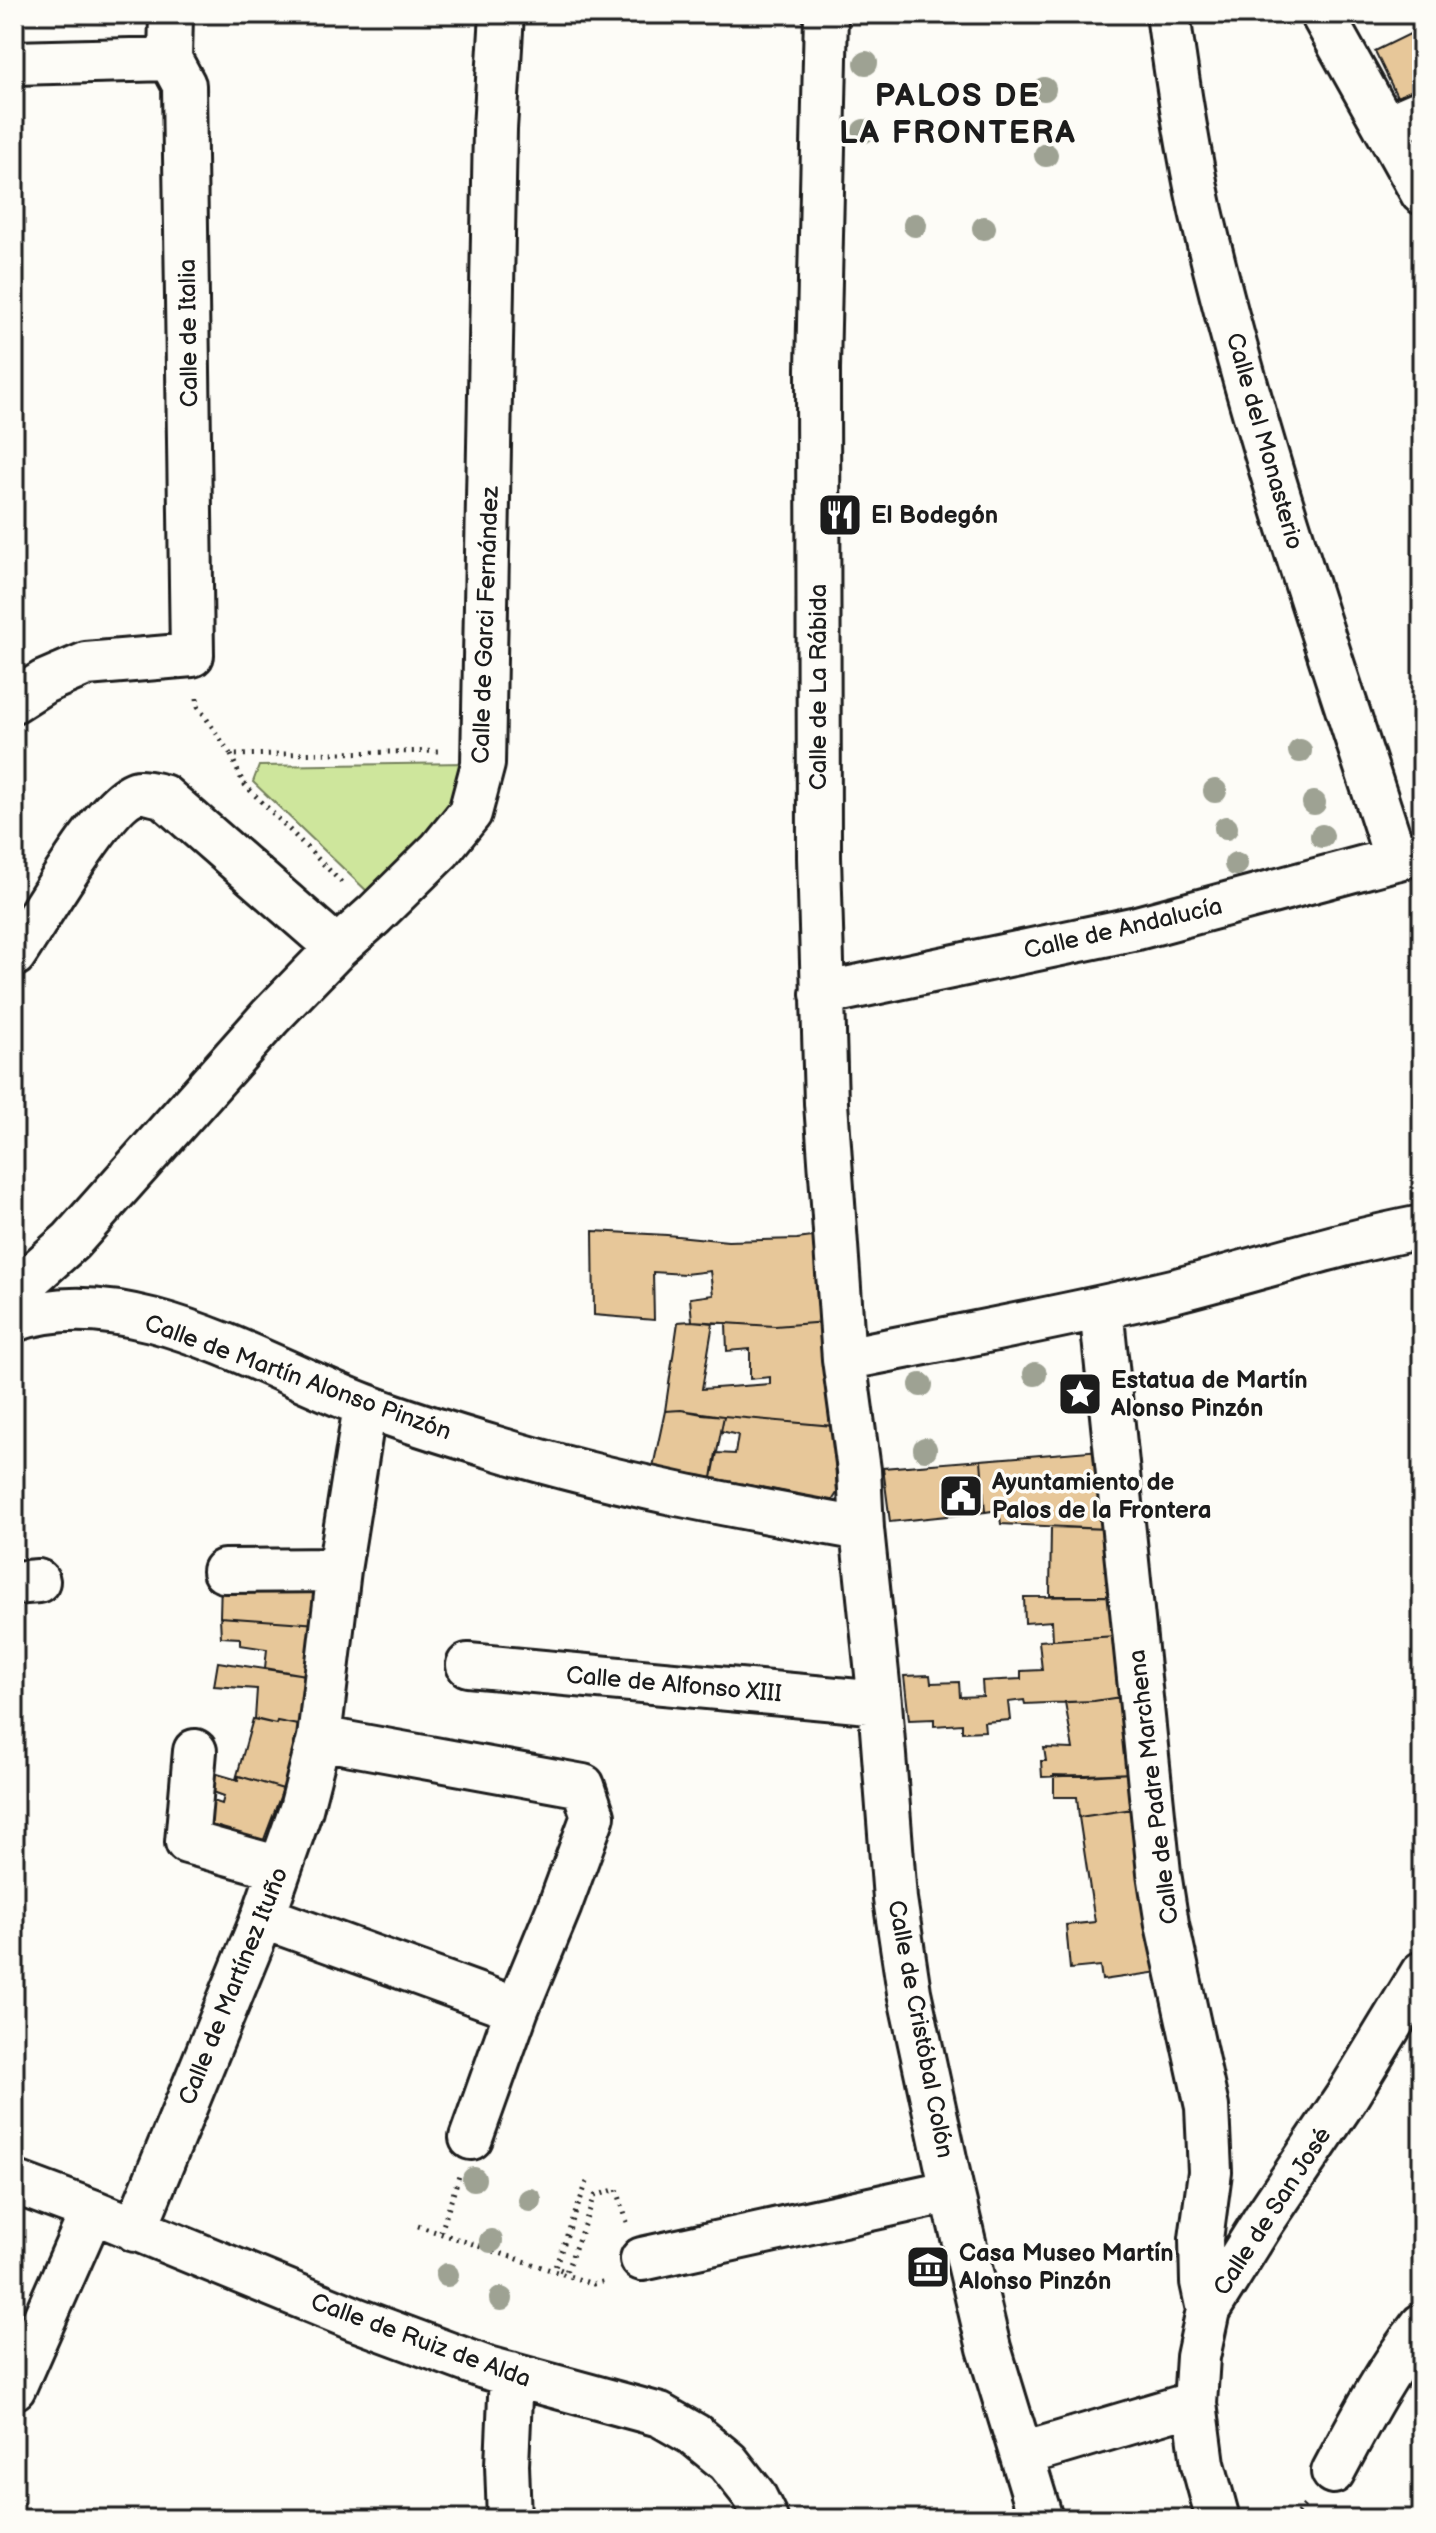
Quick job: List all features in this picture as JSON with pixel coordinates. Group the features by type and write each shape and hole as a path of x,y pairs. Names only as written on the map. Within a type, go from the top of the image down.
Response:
{"street":[{"name":"Calle de Italia","path":"171,14 170,59 184,85 192,655"},
{"name":"Calle de Garci Fernández","path":"14,1292 71,1241 270,1017 440,850 470,813 483,764 495,129 502,14"},
{"name":"Calle de La Rábida","path":"826,14 817,532 822,994 826,1103 844,1359 859,1470 862,1529"},
{"name":"Calle del Monasterio","path":"1168,14 1201,210 1246,386 1311,596 1409,856"},
{"path":"1322,14 1404,119 1422,193"},
{"path":"14,63 170,59"},
{"path":"14,701 44,682 86,664 192,655"},
{"path":"14,955 95,832 121,801 139,792 163,796 337,948"},
{"name":"Calle de Andalucía","path":"822,994 1137,928 1409,856"},
{"path":"844,1359 1101,1308 1422,1227"},
{"name":"Calle de Padre Marchena","path":"1101,1308 1159,1873 1167,1924 1207,2107 1210,2172 1201,2239 1202,2282 1208,2310"},
{"name":"Calle de Martín Alonso Pinzón","path":"14,1320 65,1309 110,1310 168,1324 365,1406 497,1449 611,1480 862,1529"},
{"name":"Calle de Martínez Ituño","path":"135,2230 263,1917 301,1809 319,1738 339,1570 365,1406"},
{"name":"Calle de Cristóbal Colón","path":"862,1529 880,1703 895,1899 909,1992 989,2348 1041,2519"},
{"path":"224,1571 339,1570"},
{"name":"Calle de Alfonso XIII","path":"468,1665 880,1703"},
{"path":"319,1738 583,1786 593,1816 517,2009 471,2138"},
{"path":"195,1751 187,1842 280,1868"},
{"path":"263,1917 517,2009"},
{"name":"Calle de San José","path":"1218,2519 1203,2464 1195,2403 1198,2357 1208,2310 1346,2098 1422,1973"},
{"name":"Calle de Ruiz de Alda","path":"14,2182 355,2319 484,2367 660,2415 695,2435 728,2462 754,2495 766,2519"},
{"path":"642,2259 952,2191"},
{"path":"14,2388 92,2211"},
{"path":"1333,2472 1374,2397 1422,2325"},
{"path":"509,2519 507,2465 511,2374"},
{"path":"1023,2454 1195,2403"}],"path":[{"path":"192,655 198,706 231,755 243,783 374,915"},
{"path":"231,755 483,750"},
{"path":"441,2232 471,2138"},
{"path":"587,2182 555,2267 566,2272 595,2196"},
{"path":"418,2226 573,2277"}],"green space":[{"path":"465,763 454,804 371,895 253,782 259,766"}],"building":[{"path":"1422,28 1422,97 1402,107 1375,51"},
{"path":"593,1231 728,1241 820,1236 826,1322 775,1326 692,1321 690,1298 713,1295 710,1271 685,1274 653,1272 654,1320 594,1315"},
{"path":"678,1322 713,1323 702,1389 770,1384 770,1377 750,1379 750,1349 727,1351 726,1323 775,1326 826,1322 833,1426 681,1410 665,1411"},
{"path":"665,1411 724,1416 712,1478 653,1467"},
{"path":"724,1416 833,1426 837,1493 832,1501 712,1478 716,1453 735,1454 738,1435 721,1431"},
{"path":"1101,1450 1108,1529 1001,1524 999,1510 985,1512 981,1460"},
{"path":"981,1460 985,1512 890,1522 883,1468"},
{"path":"1051,1527 1108,1529 1114,1596 1050,1596"},
{"path":"324,1578 318,1624 220,1617 221,1580"},
{"path":"1114,1596 1116,1636 1053,1640 1052,1621 1025,1623 1024,1597"},
{"path":"220,1617 318,1624 312,1676 265,1668 267,1649 240,1645 240,1638 221,1637"},
{"path":"1116,1636 1121,1697 1094,1701 1008,1702 1010,1720 984,1722 985,1731 962,1732 962,1724 934,1726 934,1719 909,1720 904,1676 930,1675 931,1683 959,1682 960,1697 983,1696 982,1681 1021,1679 1021,1671 1042,1670 1039,1641"},
{"path":"218,1662 312,1676 303,1726 255,1719 257,1689 214,1686"},
{"path":"1121,1697 1131,1773 1042,1777 1041,1761 1046,1761 1044,1748 1073,1749 1065,1702"},
{"path":"253,1719 303,1726 283,1789 239,1776 236,1779"},
{"path":"207,1771 238,1780 239,1776 283,1789 263,1842 202,1822 204,1798 222,1804 224,1796 205,1789"},
{"path":"1131,1773 1133,1809 1079,1817 1077,1797 1054,1797 1054,1775"},
{"path":"1133,1809 1159,1972 1102,1980 1100,1966 1070,1969 1066,1925 1095,1922 1079,1817"}],"place":[{"name":"El Bodegón","path":"840,515"},
{"name":"Estatua de Martín Alonso Pinzón","path":"1080,1394"},
{"name":"Ayuntamiento de Palos de la Frontera","path":"961,1496"},
{"name":"Casa Museo Martín Alonso Pinzón","path":"928,2267"}],"district":[{"name":"PALOS DE LA FRONTERA","path":"958,114"}]}
